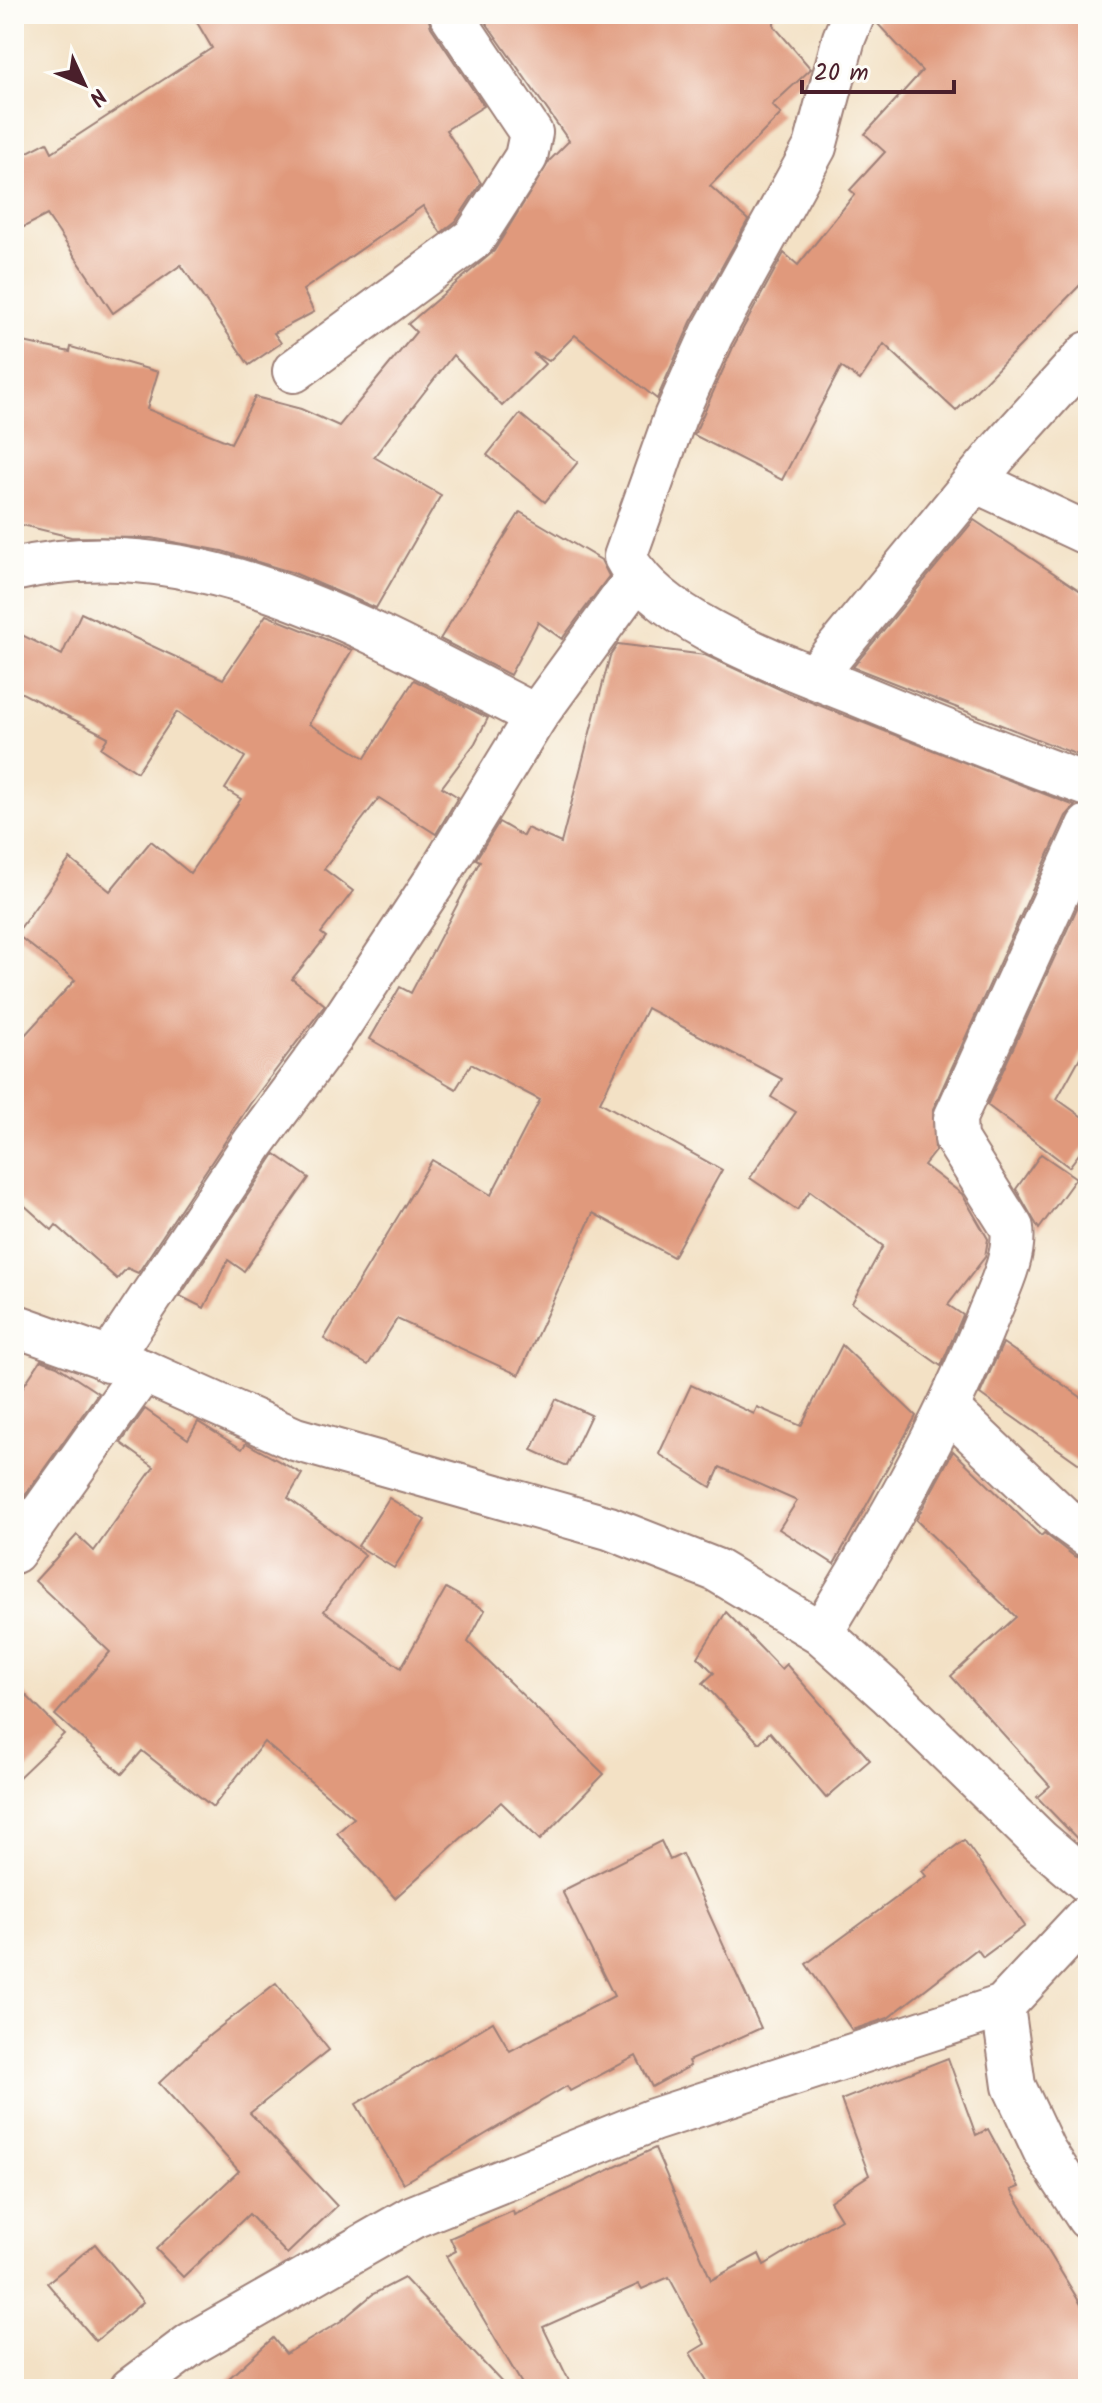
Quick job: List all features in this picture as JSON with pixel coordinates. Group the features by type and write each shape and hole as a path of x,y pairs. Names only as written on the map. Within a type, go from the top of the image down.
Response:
{"street":[{"path":"294,371 474,238 526,157 531,133 451,14"},
{"path":"816,14 848,30 815,147 795,189 712,334 665,441 625,557 638,576 681,614 770,661 982,747 1088,785"},
{"path":"814,677 975,481 1088,353"},
{"path":"975,481 1088,534"},
{"path":"14,570 37,564 170,563 241,580 350,623 536,716"},
{"path":"14,1552 253,1144 358,998 435,881 536,716 638,576"},
{"path":"821,1633 895,1512 949,1410 1001,1284 1014,1242 1012,1228 956,1139 955,1118 1088,826"},
{"path":"14,1325 125,1366 295,1439 609,1528 716,1570 821,1633 888,1693 1040,1841 1088,1882"},
{"path":"949,1410 1064,1519 1088,1536"},
{"path":"131,2389 191,2344 413,2217 653,2120 1003,2006 1088,1915"},
{"path":"1003,2006 1014,2086 1044,2150 1088,2218"}],"building":[{"path":"192,14 427,14 431,27 484,106 446,130 481,183 456,221 441,233 423,206 303,290 314,312 274,333 281,343 249,365 181,265 113,313 47,215 14,232 14,159 47,142 52,152 212,48"},
{"path":"480,14 774,14 774,26 811,69 772,105 781,114 710,186 748,220 691,322 657,399 575,335 549,361 533,353 545,364 502,406 453,355 374,457 441,495 376,608 294,573 222,551 151,538 71,537 14,523 14,340 70,352 71,347 158,372 147,409 231,443 255,397 301,409 339,426 416,332 408,324 494,251 550,160 569,141"},
{"path":"878,14 1088,14 1088,277 956,411 884,344 860,380 841,367 782,480 694,435 734,345 784,253 798,265 855,194 850,190 885,152 865,134 922,71 876,22"},
{"path":"520,414 578,462 545,502 487,455"},
{"path":"520,512 601,560 609,576 562,639 538,622 510,675 440,639"},
{"path":"974,520 1088,596 1088,759 853,667"},
{"path":"81,613 223,679 266,615 352,650 309,724 365,758 414,680 488,718 475,743 442,787 458,797 436,834 379,798 324,869 353,891 321,933 326,937 292,979 325,1005 250,1104 138,1273 127,1268 117,1279 56,1225 52,1230 14,1196 14,1047 75,980 16,934 70,859 110,891 151,841 190,873 241,799 225,789 245,757 177,712 137,772 101,748 108,737 14,689 14,631 62,655"},
{"path":"618,644 705,655 788,693 1075,806 1066,816 933,1109 935,1151 924,1165 962,1194 988,1239 985,1257 948,1305 963,1315 941,1366 852,1303 883,1246 810,1191 797,1210 750,1178 796,1112 771,1097 782,1079 647,1008 600,1102 722,1170 673,1257 593,1213 519,1375 397,1319 368,1365 324,1339 432,1160 491,1195 540,1100 471,1064 456,1089 370,1039 400,987 411,993 480,861 476,859 499,822 523,836 527,828 561,843 610,656"},
{"path":"1088,884 1088,1043 1057,1099 1088,1121 1088,1142 1069,1167 987,1105"},
{"path":"275,1154 309,1178 244,1271 228,1260 204,1308 180,1296"},
{"path":"1041,1154 1076,1178 1039,1229 1016,1189"},
{"path":"1003,1343 1088,1402 1088,1470 980,1394"},
{"path":"842,1345 916,1416 834,1564 779,1529 797,1501 720,1467 711,1487 659,1454 691,1385 754,1414 757,1407 801,1426"},
{"path":"41,1360 57,1366 98,1393 14,1511 14,1400"},
{"path":"556,1399 591,1415 567,1466 532,1450"},
{"path":"145,1409 188,1439 198,1422 242,1449 246,1443 302,1474 288,1498 365,1555 324,1611 401,1668 446,1588 485,1610 468,1642 604,1774 540,1840 501,1802 395,1898 337,1833 354,1818 264,1742 213,1807 142,1751 122,1774 55,1715 110,1652 35,1581 77,1535 94,1551 154,1467 121,1443"},
{"path":"953,1451 1041,1536 1044,1533 1074,1556 1088,1560 1088,1850 1037,1797 1050,1786 951,1676 1016,1617 916,1520"},
{"path":"389,1498 425,1520 394,1568 358,1546"},
{"path":"726,1612 781,1669 786,1664 870,1760 826,1798 770,1732 759,1743 703,1683 714,1673 698,1657"},
{"path":"14,1683 64,1734 14,1782"},
{"path":"964,1840 1025,1926 983,1957 977,1949 888,2018 852,2030 806,1964 926,1876 922,1871"},
{"path":"661,1841 670,1860 682,1854 761,2028 688,2061 690,2066 652,2087 636,2056 570,2091 567,2086 403,2183 356,2104 493,2022 510,2051 614,1996 562,1891"},
{"path":"276,1983 329,2050 250,2113 337,2206 287,2254 249,2214 183,2277 156,2249 239,2171 159,2083 210,2035"},
{"path":"948,2058 976,2135 988,2129 1019,2187 1011,2190 1088,2316 1088,2389 712,2389 690,2353 705,2344 669,2277 642,2289 639,2284 543,2327 573,2389 525,2389 446,2256 456,2251 450,2238 513,2211 514,2215 655,2148 711,2280 759,2254 764,2265 841,2219 830,2201 869,2175 841,2100"},
{"path":"95,2244 143,2302 96,2341 47,2283"},
{"path":"404,2278 508,2389 217,2389 273,2338 286,2354 341,2321 373,2294"}]}
